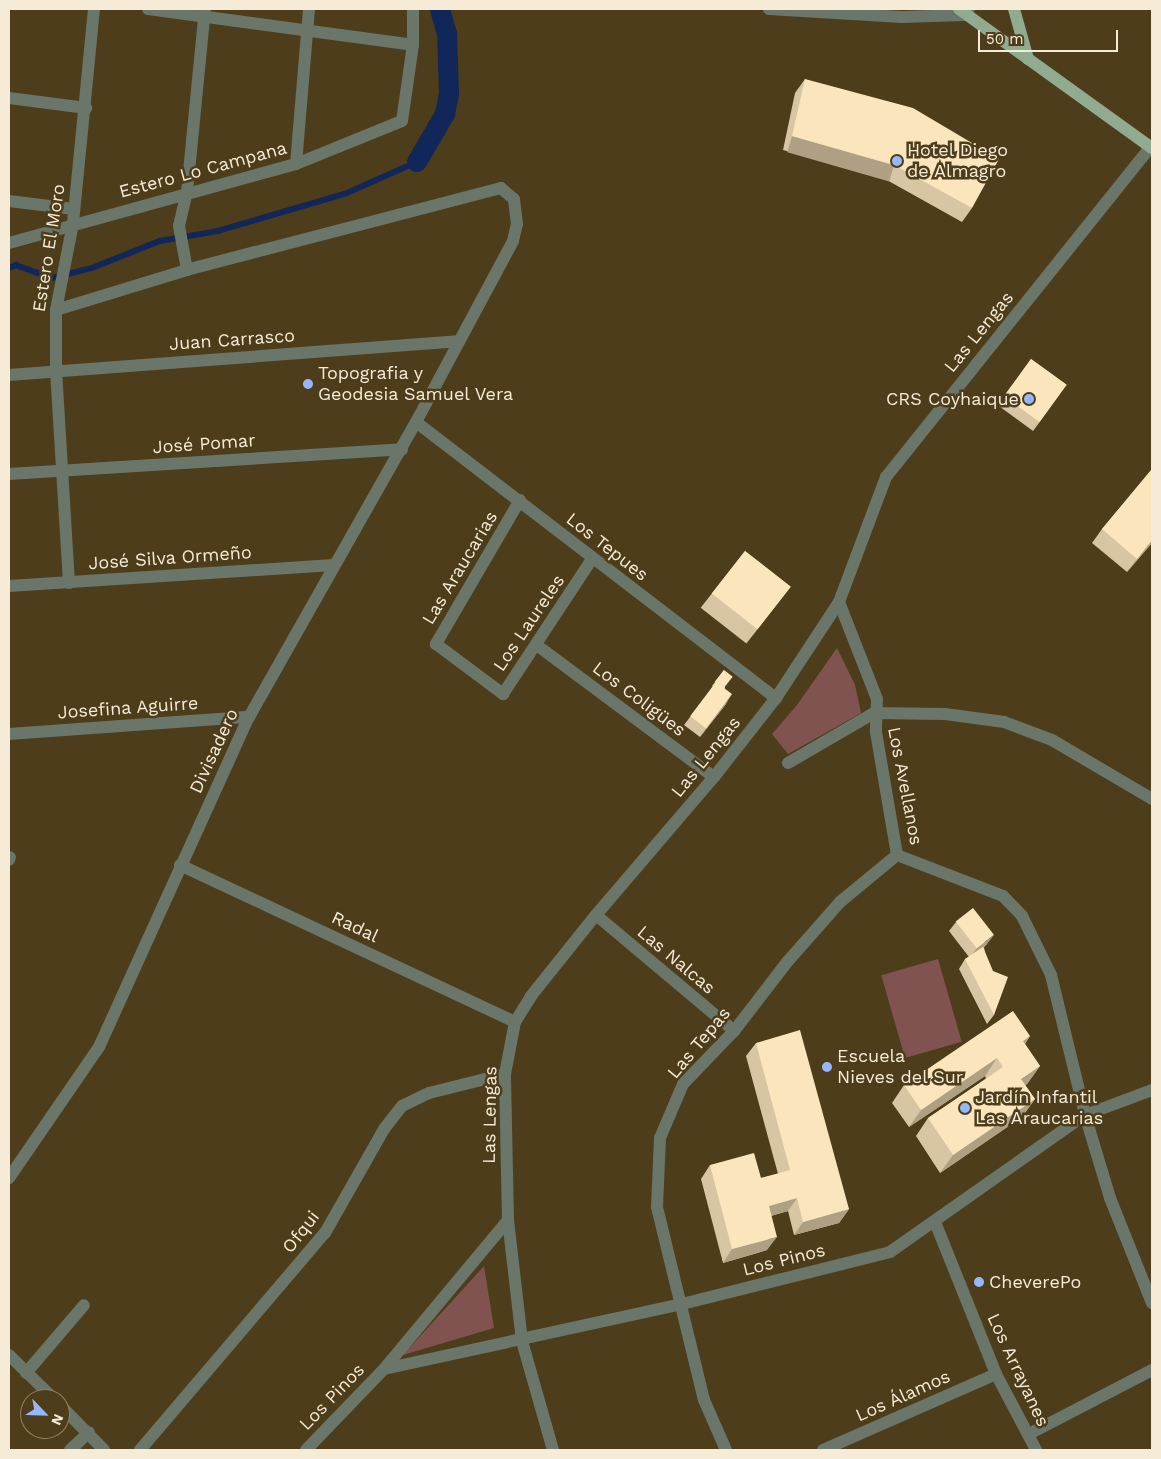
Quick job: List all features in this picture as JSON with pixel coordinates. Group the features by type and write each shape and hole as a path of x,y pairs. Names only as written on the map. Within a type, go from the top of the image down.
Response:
{"main road":[{"path":"1014,9 1028,59"},
{"path":"964,11 1152,149"}],"street":[{"name":"Estero El Moro","path":"69,583 56,372 56,310 73,224 86,108 94,9"},
{"path":"148,9 205,13 413,45 414,9"},
{"path":"296,164 309,9"},
{"path":"770,9 902,17 964,11"},
{"path":"56,310 187,270 178,226 187,192 205,13"},
{"name":"Estero Lo Campana","path":"9,243 187,192 296,164 402,120 413,45"},
{"path":"9,98 86,108"},
{"name":"Las Lengas","path":"553,1450 522,1341 508,1220 505,1074 516,1022 531,996 596,915 714,777 776,698 839,602 886,477 1152,149"},
{"name":"Divisadero","path":"9,1178 98,1047 180,864 249,717 333,565 402,449 513,241 517,224 514,199 501,188 187,270"},
{"path":"9,201 74,209"},
{"name":"Juan Carrasco","path":"9,375 458,341"},
{"name":"Los Tepues","path":"416,422 520,500 592,559 776,698"},
{"name":"José Pomar","path":"9,474 402,449"},
{"name":"Las Araucarias","path":"468,668 436,644 520,500"},
{"name":"Los Laureles","path":"468,668 503,694 592,559"},
{"name":"José Silva Ormeño","path":"9,586 333,565"},
{"name":"Los Avellanos","path":"839,602 877,698 874,713 897,855 1003,896 1022,916 1051,975 1085,1116 1110,1198 1152,1303"},
{"name":"Los Coligües","path":"542,649 714,777"},
{"path":"788,763 874,713 945,714 1004,722 1052,740 1152,799"},
{"name":"Josefina Aguirre","path":"9,734 249,717"},
{"name":"Las Tepas","path":"726,1450 704,1400 678,1305 657,1207 660,1138 683,1084 734,1031 788,961 840,902 897,855"},
{"name":"Radal","path":"180,864 516,1022"},
{"name":"Las Nalcas","path":"596,915 734,1031"},
{"name":"Ofqui","path":"140,1450 325,1233 384,1129 402,1106 429,1093 505,1074"},
{"name":"Los Pinos","path":"384,1369 522,1341 678,1305 890,1252 1085,1116 1152,1090"},
{"name":"Los Pinos","path":"306,1450 384,1369 508,1220"},
{"name":"Los Arrayanes","path":"935,1222 996,1374 1036,1450"},
{"path":"26,1373 84,1305"},
{"path":"9,1355 43,1389"},
{"path":"1029,1434 1152,1370"},
{"name":"Los Álamos","path":"823,1450 996,1374"},
{"path":"70,1414 89,1432 104,1450"},
{"path":"70,1450 89,1432"}],"shaded area":[{"path":"837,648 855,685 861,713 788,754 772,734 797,705"},
{"path":"938,959 962,1042 905,1058 881,975"},
{"path":"484,1266 494,1328 403,1355"}],"building":[{"name":"Hotel Diego de Almagro","path":"805,79 913,108 999,159 972,208 894,165 792,136"},
{"name":"CRS Coyhaique","path":"1031,359 1067,385 1040,422 1004,396"},
{"path":"1152,469 1152,540 1137,559 1102,529"},
{"path":"745,551 791,587 757,629 712,594"},
{"path":"724,670 733,677 723,689 715,682"},
{"path":"716,682 732,694 706,728 690,716"},
{"path":"973,908 994,935 977,948 956,922"},
{"path":"983,947 993,971 1008,977 994,1015 965,959"},
{"path":"1013,1011 1030,1036 1023,1041 1040,1066 1021,1079 1035,1099 953,1155 928,1118 1003,1067 997,1058 921,1110 904,1085"},
{"path":"800,1030 849,1209 803,1222 797,1198 769,1206 777,1237 732,1249 710,1165 754,1153 761,1178 790,1170 756,1043"}],"waterway":[{"path":"417,162 445,114 449,93 447,34 440,9"},
{"path":"9,268 16,265 52,278 92,268 160,241 218,231 347,193 417,162"}],"place":[{"name":"Hotel Diego de Almagro","path":"897,161"},
{"name":"Topografia y Geodesia Samuel Vera","path":"308,384"},
{"name":"CRS Coyhaique","path":"1029,399"},
{"name":"Escuela Nieves del Sur","path":"827,1067"},
{"name":"Jardín Infantil Las Araucarias","path":"965,1108"},
{"name":"CheverePo","path":"979,1282"}]}
